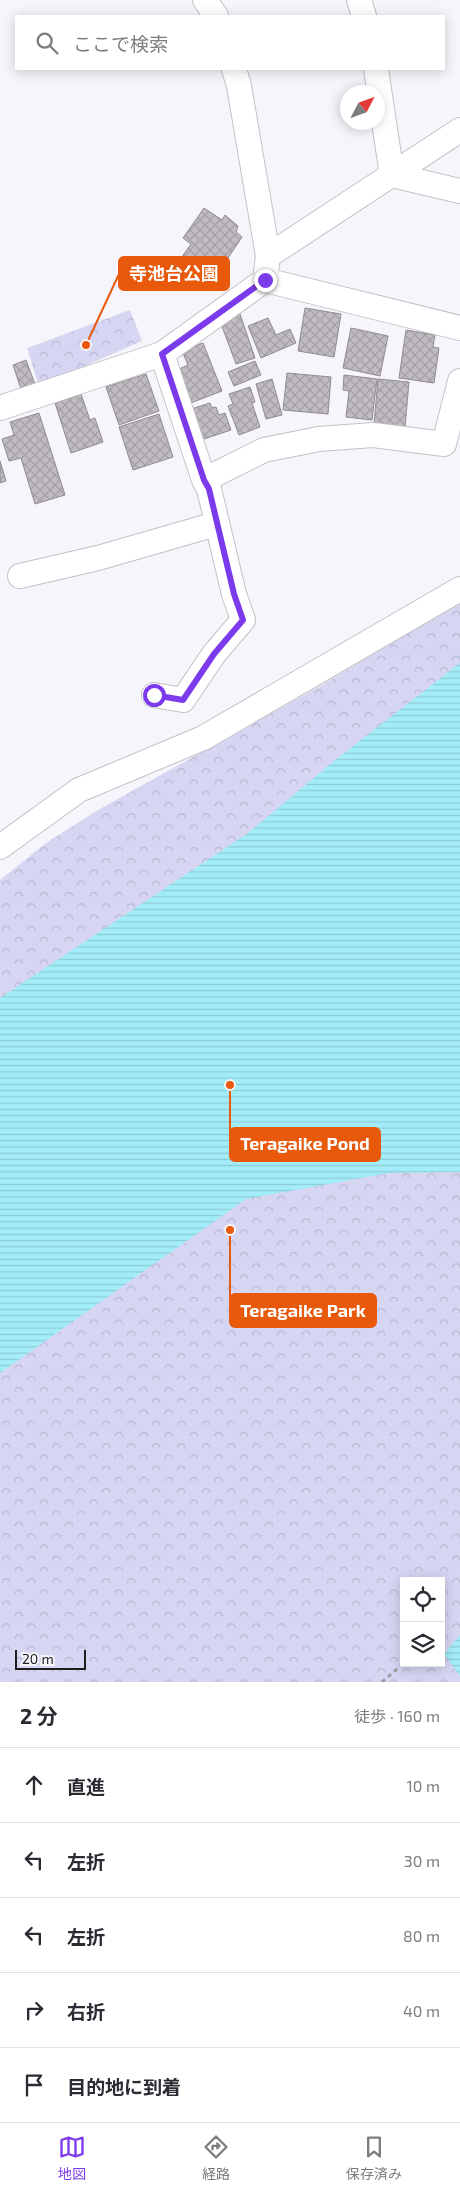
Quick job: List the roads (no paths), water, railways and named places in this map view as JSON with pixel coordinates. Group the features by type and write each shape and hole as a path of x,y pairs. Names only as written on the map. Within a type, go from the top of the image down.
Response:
{"street":[{"path":"205,0 215,15"},
{"path":"359,0 364,15"},
{"path":"0,408 162,354 265,280 268,256 239,86 234,70"},
{"path":"376,70 392,175"},
{"path":"268,256 460,130"},
{"path":"392,175 460,191"},
{"path":"265,280 460,328"},
{"path":"154,695 183,700 214,654 243,620 234,594 209,489 204,480 162,354"},
{"path":"204,480 264,450 320,439 374,435 444,444 460,381"},
{"path":"20,576 98,558 216,524"},
{"path":"0,846 79,790 202,738 460,589"}],"place":[{"name":"寺池台公園","path":"86,345"},
{"name":"Teragaike Pond","path":"230,1085"},
{"name":"Teragaike Park","path":"230,1230"}]}
